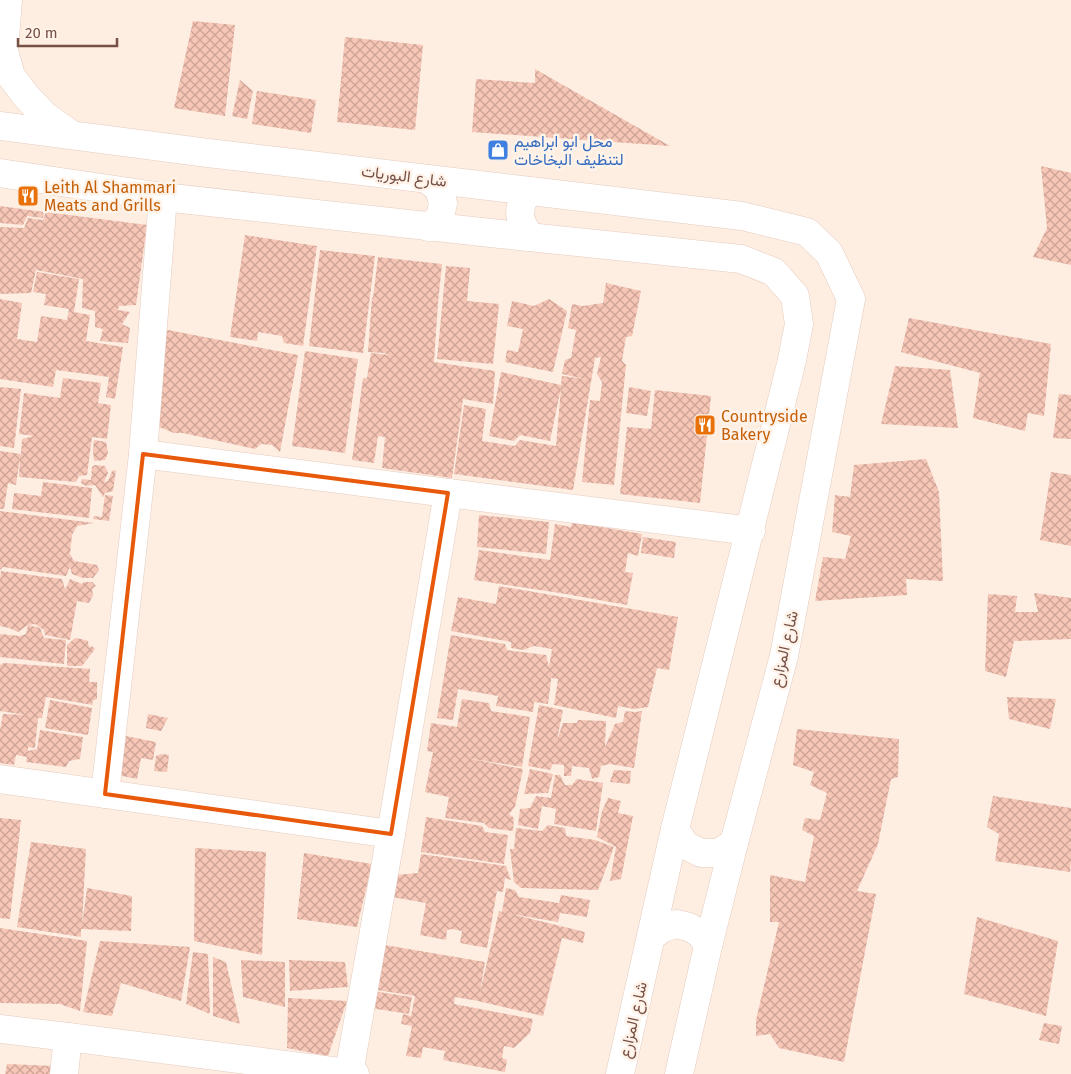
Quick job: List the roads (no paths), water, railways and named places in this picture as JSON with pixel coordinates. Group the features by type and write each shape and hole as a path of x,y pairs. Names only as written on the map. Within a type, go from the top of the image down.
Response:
{"street":[{"path":"8,0 4,51 11,76 26,96 45,116 72,135"},
{"name":"شارع البوريات","path":"0,126 208,153 742,216 808,232"},
{"path":"0,174 163,197 531,237"},
{"path":"427,179 439,188 443,203 440,217 429,227"},
{"path":"528,191 522,202 520,214 523,227 531,237"},
{"path":"105,794 143,454 163,197"},
{"name":"شارع المزارع","path":"679,1074 708,946 784,656 851,299 829,253 808,232"},
{"name":"شارع المزارع","path":"531,237 741,259 774,272 795,296 799,324 751,531 675,829 620,1074"},
{"path":"143,454 751,531"},
{"path":"0,1029 352,1074 448,493"},
{"path":"0,780 392,834"},
{"path":"675,829 684,845 701,854 718,853 734,843"},
{"path":"652,936 663,928 676,924 689,927 701,934 708,946"},
{"path":"64,1074 68,1037"}],"place":[{"name":"محل ابو ابراهيم لتنظيف البخاخات","path":"498,150"},
{"name":"Leith Al Shammari Meats and Grills","path":"28,196"},
{"name":"Countryside Bakery","path":"705,425"}]}
